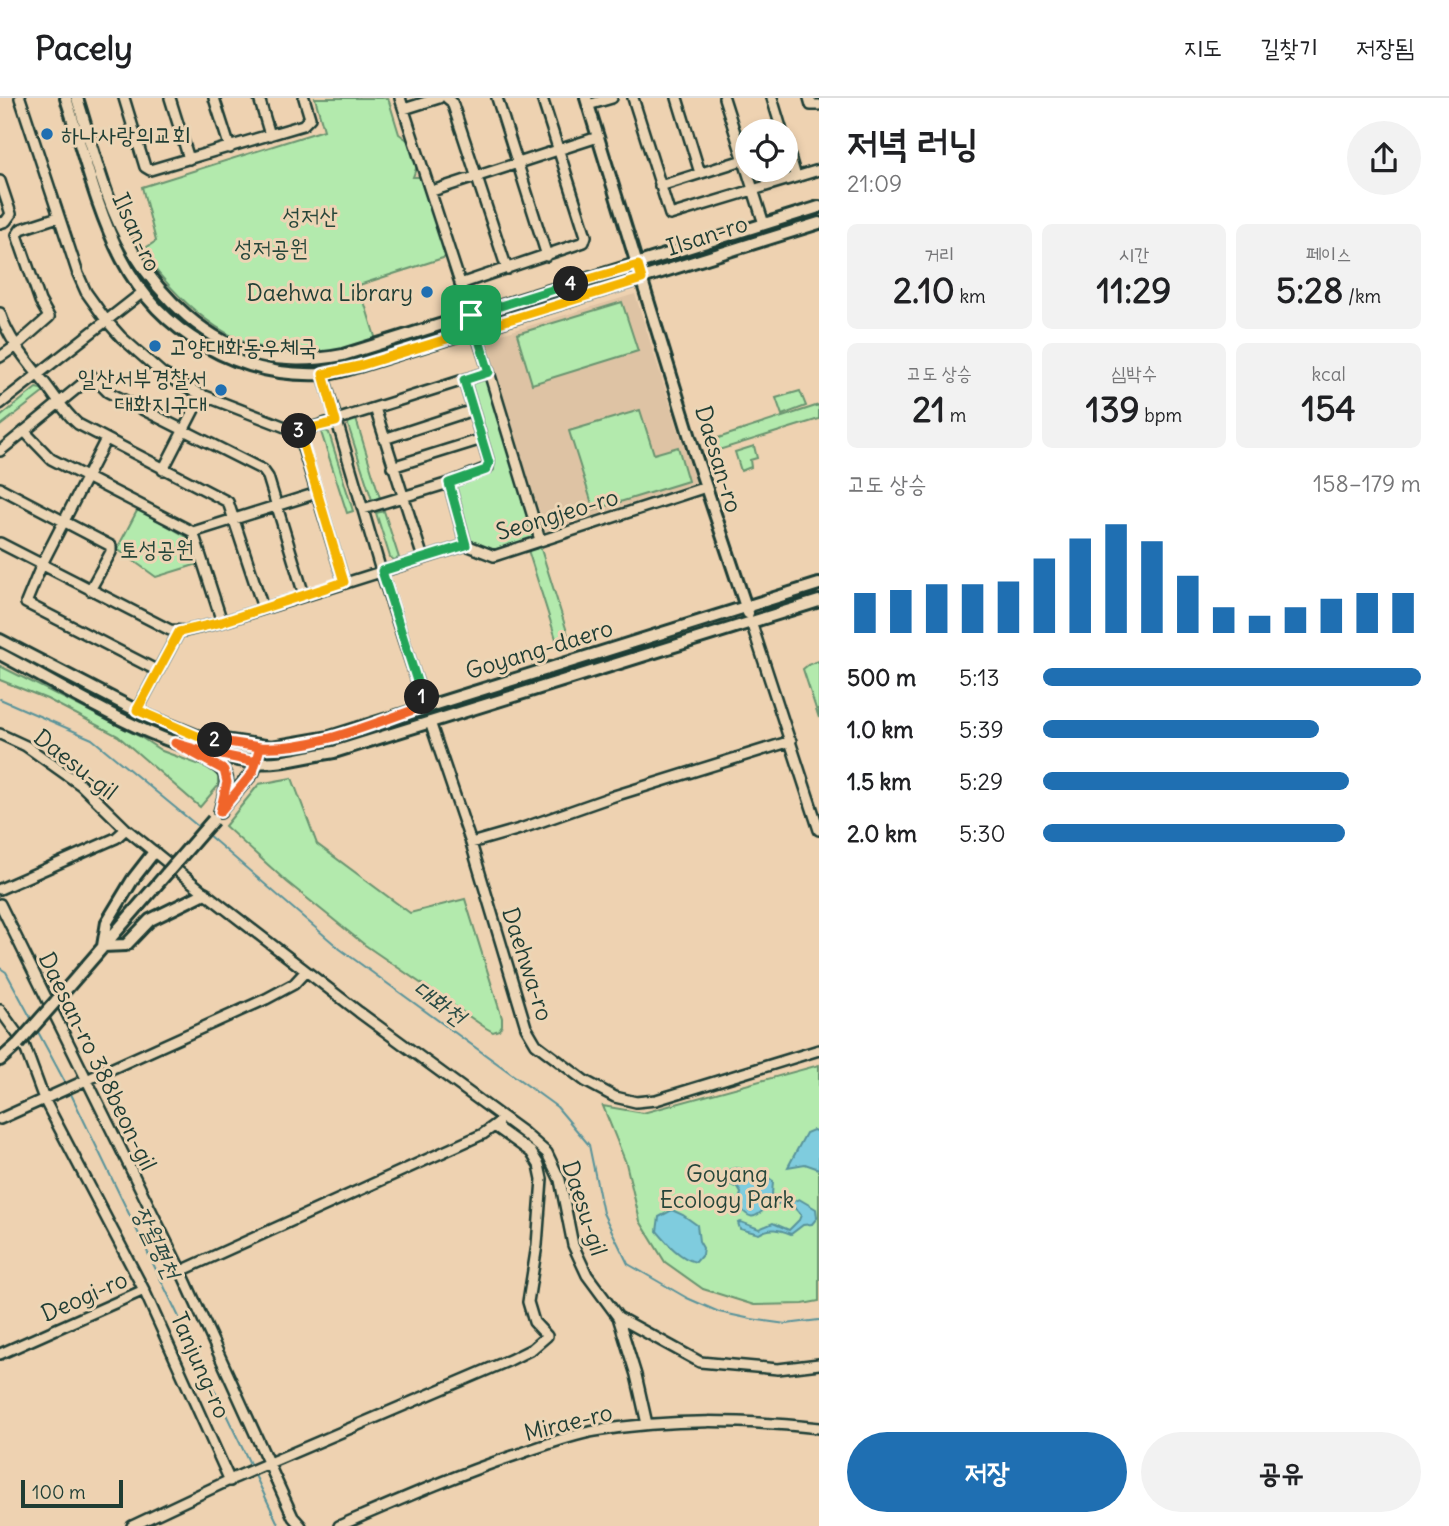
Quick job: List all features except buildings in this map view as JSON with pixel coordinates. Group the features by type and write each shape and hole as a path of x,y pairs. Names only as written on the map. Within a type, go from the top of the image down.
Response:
{"main road":[{"name":"Ilsan-ro","path":"66,98 106,224 122,260 143,292 200,345 235,362 274,370 323,374 359,366 819,223"},
{"name":"Ilsan-ro","path":"77,98 115,213 134,253 165,294 190,317 216,337 261,356 318,359 371,347 819,207"},
{"name":"Daesan-ro","path":"587,102 706,487 751,622"},
{"name":"Goyang-daero","path":"0,640 137,710 197,736 260,747 293,746 330,737 819,584"},
{"name":"Goyang-daero","path":"0,654 144,730 202,751 256,762 334,752 819,601"},
{"path":"175,743 224,770 227,782 216,816"},
{"path":"0,1060 20,1043 253,772 260,747"},
{"path":"103,946 107,922 133,879 154,852"},
{"path":"103,946 126,945 150,920 205,893"}],"street":[{"path":"20,98 58,217 86,292 106,320 152,367 202,394 298,432 489,372"},
{"path":"124,98 145,167 150,170 230,148 308,122 310,118 304,98"},
{"path":"170,98 189,159"},
{"path":"214,98 230,148"},
{"path":"259,98 270,135"},
{"path":"401,98 540,540"},
{"path":"404,110 439,98"},
{"path":"497,98 547,256"},
{"path":"460,284 584,242 586,236 542,98"},
{"path":"587,102 612,98"},
{"path":"633,98 670,215 781,182"},
{"path":"677,98 700,173"},
{"path":"726,98 735,131"},
{"path":"772,98 778,119"},
{"path":"450,100 507,269"},
{"path":"432,191 598,137"},
{"path":"660,186 735,162"},
{"path":"798,176 819,170"},
{"path":"0,181 10,214 6,221 0,223"},
{"path":"751,182 764,224"},
{"path":"0,357 49,317 40,301 16,235 21,229 58,217"},
{"path":"0,404 143,292"},
{"path":"0,313 16,346 78,424 228,502 263,608"},
{"path":"323,374 425,706"},
{"path":"0,451 92,376 108,392 263,470 268,477 304,595"},
{"path":"363,509 488,468 489,463 464,380"},
{"path":"163,470 202,394"},
{"path":"375,408 423,558"},
{"path":"384,439 473,410"},
{"path":"24,431 51,459 193,532 317,493"},
{"path":"298,432 344,582"},
{"path":"106,439 42,564 26,603 158,671"},
{"path":"393,467 482,439"},
{"path":"449,483 466,545"},
{"name":"Seongjeo-ro","path":"179,632 222,622 466,545 494,555 706,487"},
{"path":"0,488 111,546 111,552 90,590"},
{"path":"193,532 222,622"},
{"path":"0,543 170,630 179,632 137,710"},
{"name":"Daesan-ro","path":"751,622 819,830"},
{"name":"Daehwa-ro","path":"430,722 471,843 526,1027 536,1044 585,1081 615,1097 636,1102 656,1100 819,1050"},
{"name":"Daesu-gil","path":"0,734 26,746 81,785 126,829 205,893 499,1122 524,1133 547,1153 560,1180 573,1245 587,1275 618,1317 700,1362 778,1368 819,1363"},
{"path":"471,843 520,830 614,796 791,741"},
{"name":"Daesu-gil","path":"0,889 116,838 126,829"},
{"name":"Daesan-ro 388beon-gil","path":"0,904 82,1082 181,1271 267,1465 293,1517 301,1526"},
{"path":"0,1119 266,999 294,984 306,971"},
{"path":"0,1010 20,1043"},
{"name":"Tanjung-ro","path":"20,1043 145,1290 232,1480"},
{"path":"132,1526 510,1360 532,1349 547,1336 534,1322 528,1302 537,1245 542,1179 539,1165 531,1152 499,1122 354,1194 181,1271"},
{"name":"Deogi-ro","path":"0,1354 145,1290"},
{"path":"618,1317 648,1424"},
{"name":"Mirae-ro","path":"339,1526 453,1476 592,1432 697,1420 752,1421 819,1428"}],"shaded area":[{"path":"635,294 695,482 546,531 485,339"}],"green space":[{"name":"성저공원","path":"315,98 388,98 399,134 410,142 417,166 413,177 421,177 446,257 359,285 376,340 318,353 263,349 239,340 195,311 141,251 156,241 142,187 324,130"},
{"path":"622,302 638,351 532,384 517,334"},
{"path":"483,378 486,380 536,532 534,538 509,547 493,549 476,546 468,541 452,485 488,475 494,470 470,389 474,381"},
{"path":"36,388 44,392 0,426 0,417"},
{"path":"800,391 806,406 782,415 776,398"},
{"path":"819,405 819,419 709,453 706,442"},
{"path":"640,410 654,454 678,447 688,481 594,510 569,431"},
{"path":"356,419 380,498 372,500 348,425"},
{"path":"321,432 329,433 353,511 347,513"},
{"path":"754,446 757,458 750,460 751,467 741,471 735,452"},
{"name":"토성공원","path":"138,509 187,537 198,564 156,577 117,549"},
{"path":"384,511 399,558 394,560 390,557 376,513"},
{"path":"540,546 569,638 557,642 528,550"},
{"path":"819,661 819,718 803,669"},
{"path":"0,666 139,736 162,751 214,770 218,775 218,786 200,807 118,736 47,699 0,680"},
{"path":"292,778 317,844 410,913 465,899 502,1018 499,1030 493,1032 486,1028 365,945 287,882 225,826 259,784"},
{"name":"Goyang Ecology Park","path":"819,1065 819,1301 754,1305 703,1289 665,1262 640,1221 626,1163 603,1106 643,1113"}],"water":[{"path":"813,1130 819,1132 819,1169 805,1164 788,1167 806,1133"},
{"path":"736,1168 761,1173 773,1181 772,1195 789,1203 799,1199 816,1209 817,1218 812,1224 803,1225 791,1234 767,1230 759,1234 740,1229 738,1223 741,1222 759,1229 773,1223 789,1230 801,1215 793,1206 777,1204 753,1217 749,1216 738,1205 741,1193 738,1188 726,1183 724,1177 729,1170"},
{"path":"672,1210 697,1225 699,1241 703,1248 702,1255 696,1262 679,1254 657,1231 659,1217"}],"waterway":[{"name":"대화천","path":"0,699 92,739 200,828"},
{"name":"대화천","path":"207,834 340,949 557,1107 589,1145 603,1213 628,1264 687,1298 719,1312 786,1324 819,1320"},
{"name":"장월평천","path":"0,968 6,972 33,1022"},
{"name":"장월평천","path":"37,1030 66,1084"},
{"name":"장월평천","path":"70,1092 252,1468"},
{"name":"장월평천","path":"254,1473 279,1526"}],"place":[{"name":"하나사랑의교회","path":"47,134"},
{"name":"Daehwa Library","path":"427,292"},
{"name":"고양대화동우체국","path":"155,346"},
{"name":"일산서부경찰서 대화지구대","path":"221,390"}],"route":[{"path":"471,315 476,331 478,338 489,372 464,380 489,466 486,470 449,483 466,545 382,571 425,706 330,737 293,746 260,747 256,762 253,772 220,812 227,782 224,770 175,743 256,762 260,747 197,736 137,710 179,632 222,622 344,582 298,432 336,422 323,374 359,366 476,331 642,279 638,265 471,315"}],"park label":[{"name":"성저산","path":"310,215"}]}
